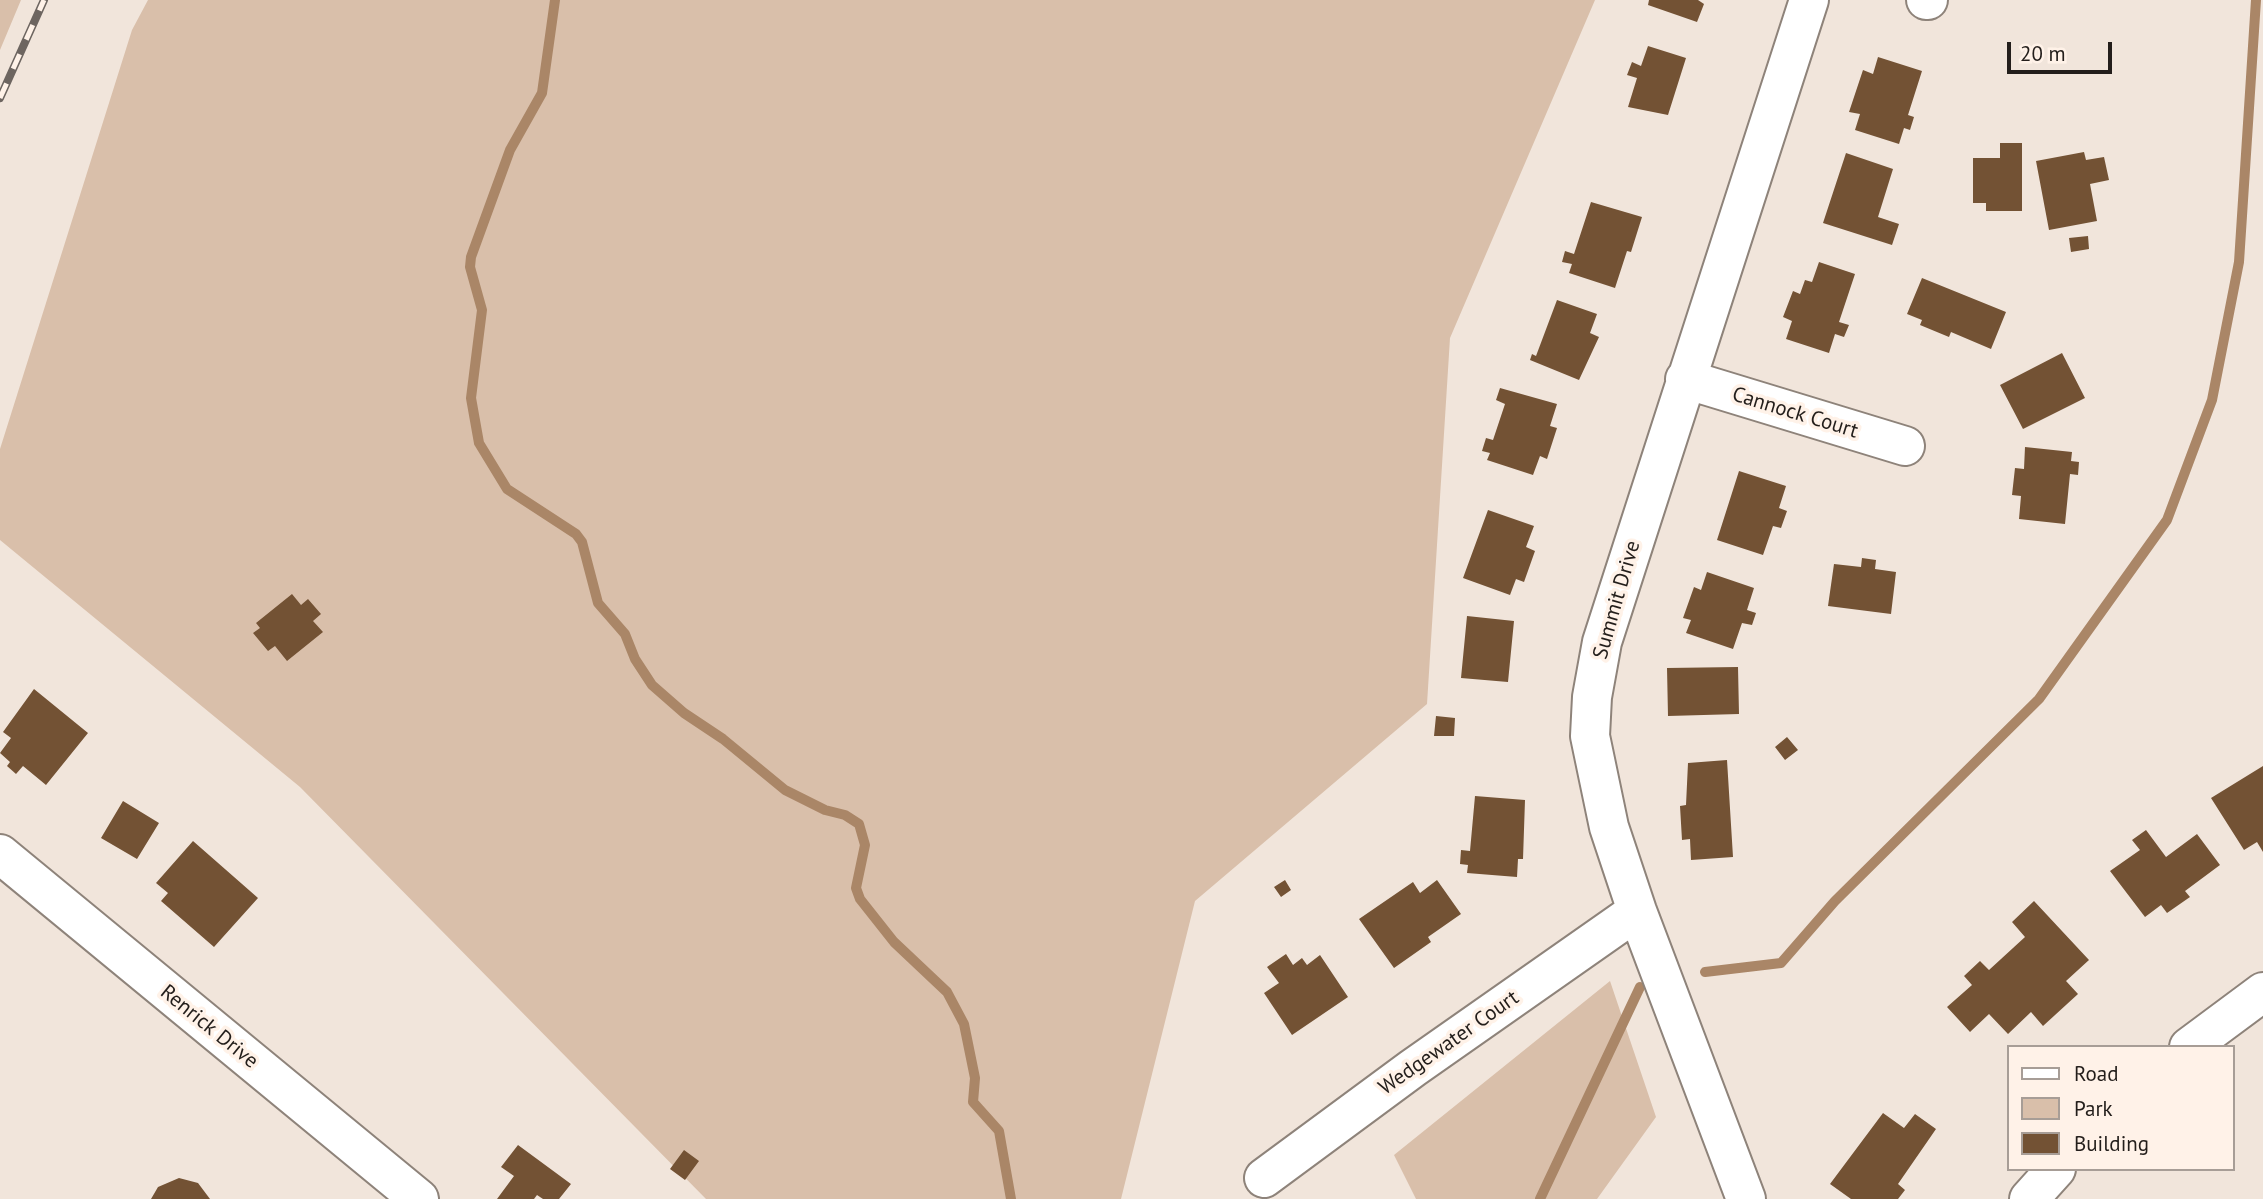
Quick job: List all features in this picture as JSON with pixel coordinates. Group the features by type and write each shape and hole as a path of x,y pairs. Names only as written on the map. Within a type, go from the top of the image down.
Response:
{"street":[{"name":"Summit Drive","path":"1746,1199 1637,911 1609,827 1590,736 1592,697 1602,642 1808,0"},
{"name":"Cannock Court","path":"1685,379 1905,446"},
{"name":"Renrick Drive","path":"0,854 419,1199"},
{"name":"Wedgewater Court","path":"1264,1178 1412,1068 1637,911"},
{"path":"2192,1045 2263,992"},
{"path":"2029,1199 2054,1171"}],"green space":[{"path":"0,0 21,0 0,50"},
{"path":"148,0 1595,0 1450,338 1427,704 1195,901 1121,1199 706,1199 300,787 0,540 0,449 132,30"},
{"path":"1610,981 1656,1117 1597,1199 1416,1199 1394,1155"}],"building":[{"path":"1649,0 1698,0 1704,4 1697,22 1648,5"},
{"path":"1648,46 1686,58 1668,115 1628,107 1637,78 1627,75 1632,62 1641,66"},
{"path":"1878,57 1922,71 1908,115 1914,117 1910,130 1904,128 1899,144 1855,130 1860,114 1849,112 1863,70 1873,74"},
{"path":"2000,143 2022,143 2022,211 1986,211 1986,203 1973,203 1973,158 2000,158"},
{"path":"2084,152 2086,160 2104,157 2109,180 2090,184 2097,221 2049,230 2036,161"},
{"path":"1846,153 1893,169 1878,217 1899,224 1892,245 1823,223"},
{"path":"1591,202 1642,217 1631,252 1627,251 1615,288 1569,273 1572,264 1562,262 1565,251 1574,254"},
{"path":"2088,236 2089,249 2071,252 2069,238"},
{"path":"1819,262 1855,274 1839,322 1849,325 1844,337 1835,334 1829,353 1786,339 1792,321 1783,317 1793,291 1800,294 1805,280 1812,282"},
{"path":"1922,278 2006,312 1991,349 1951,332 1949,337 1920,325 1922,320 1907,314"},
{"path":"1557,300 1597,314 1590,333 1599,337 1579,380 1530,360 1532,354 1536,356"},
{"path":"2062,353 2085,398 2023,429 2000,385"},
{"path":"1500,388 1557,404 1550,426 1557,428 1547,459 1540,456 1533,475 1487,460 1490,453 1482,451 1486,438 1493,440 1505,404 1496,400"},
{"path":"2025,447 2072,452 2071,461 2079,462 2078,475 2070,474 2065,524 2019,519 2021,496 2012,495 2015,468 2024,469"},
{"path":"1739,471 1786,486 1779,508 1787,511 1781,528 1773,526 1763,555 1717,540"},
{"path":"1488,510 1534,526 1526,547 1535,551 1524,582 1516,579 1510,595 1463,578"},
{"path":"1862,558 1876,560 1875,569 1896,572 1891,614 1828,606 1834,564 1861,567"},
{"path":"1707,572 1754,588 1747,610 1756,613 1752,625 1742,623 1733,649 1686,633 1691,620 1683,618 1694,587 1701,590"},
{"path":"292,594 301,605 308,599 321,614 313,621 323,632 287,661 275,646 268,651 253,633 260,628 256,623"},
{"path":"1467,616 1514,621 1508,682 1461,678"},
{"path":"1738,667 1739,714 1668,716 1667,668"},
{"path":"34,689 88,733 46,785 23,766 16,774 7,766 10,762 0,753 11,738 3,732"},
{"path":"1436,716 1455,718 1454,736 1434,736"},
{"path":"1787,737 1798,750 1785,760 1775,747"},
{"path":"1727,760 1733,857 1691,860 1690,839 1682,840 1680,806 1686,805 1688,763"},
{"path":"2263,766 2263,852 2257,842 2244,850 2211,798"},
{"path":"1475,796 1525,800 1523,859 1518,859 1517,877 1467,873 1468,865 1460,864 1461,850 1470,851"},
{"path":"123,801 159,823 137,859 101,838"},
{"path":"2146,830 2166,857 2197,834 2220,865 2185,891 2190,897 2167,913 2161,905 2145,917 2110,871 2140,850 2132,840"},
{"path":"193,841 258,898 214,947 161,901 168,893 156,883"},
{"path":"1285,880 1291,890 1281,897 1274,887"},
{"path":"1437,880 1461,914 1428,937 1431,942 1394,968 1359,919 1413,882 1420,893"},
{"path":"2034,901 2089,960 2066,981 2078,994 2043,1026 2031,1012 2008,1034 1989,1014 1970,1032 1947,1007 1972,985 1964,976 1980,961 1989,970 2025,937 2012,922"},
{"path":"1286,954 1293,965 1302,958 1307,965 1320,955 1348,997 1292,1035 1264,993 1279,983 1267,967"},
{"path":"1883,1113 1904,1128 1915,1114 1936,1129 1898,1184 1905,1190 1898,1199 1851,1199 1830,1184"},
{"path":"518,1145 571,1184 559,1199 543,1199 537,1195 534,1199 497,1199 514,1176 501,1167"},
{"path":"684,1150 699,1161 685,1180 670,1169"},
{"path":"179,1178 198,1183 210,1199 151,1199 158,1187"}],"waterway":[{"path":"555,0 542,93 510,150 471,257 470,267 482,310 471,398 479,443 507,489 576,534 582,542 598,603 625,634 635,659 652,685 684,713 723,739 785,790 825,810 845,815 859,824 865,845 856,888 860,899 894,942 947,992 964,1024 975,1078 973,1102 999,1131 1011,1199"},
{"path":"1705,972 1781,963 1835,901 2039,699 2167,520 2212,400 2239,262 2256,0"},
{"path":"1540,1199 1640,987"}],"railway":[{"path":"0,98 44,0"}]}
